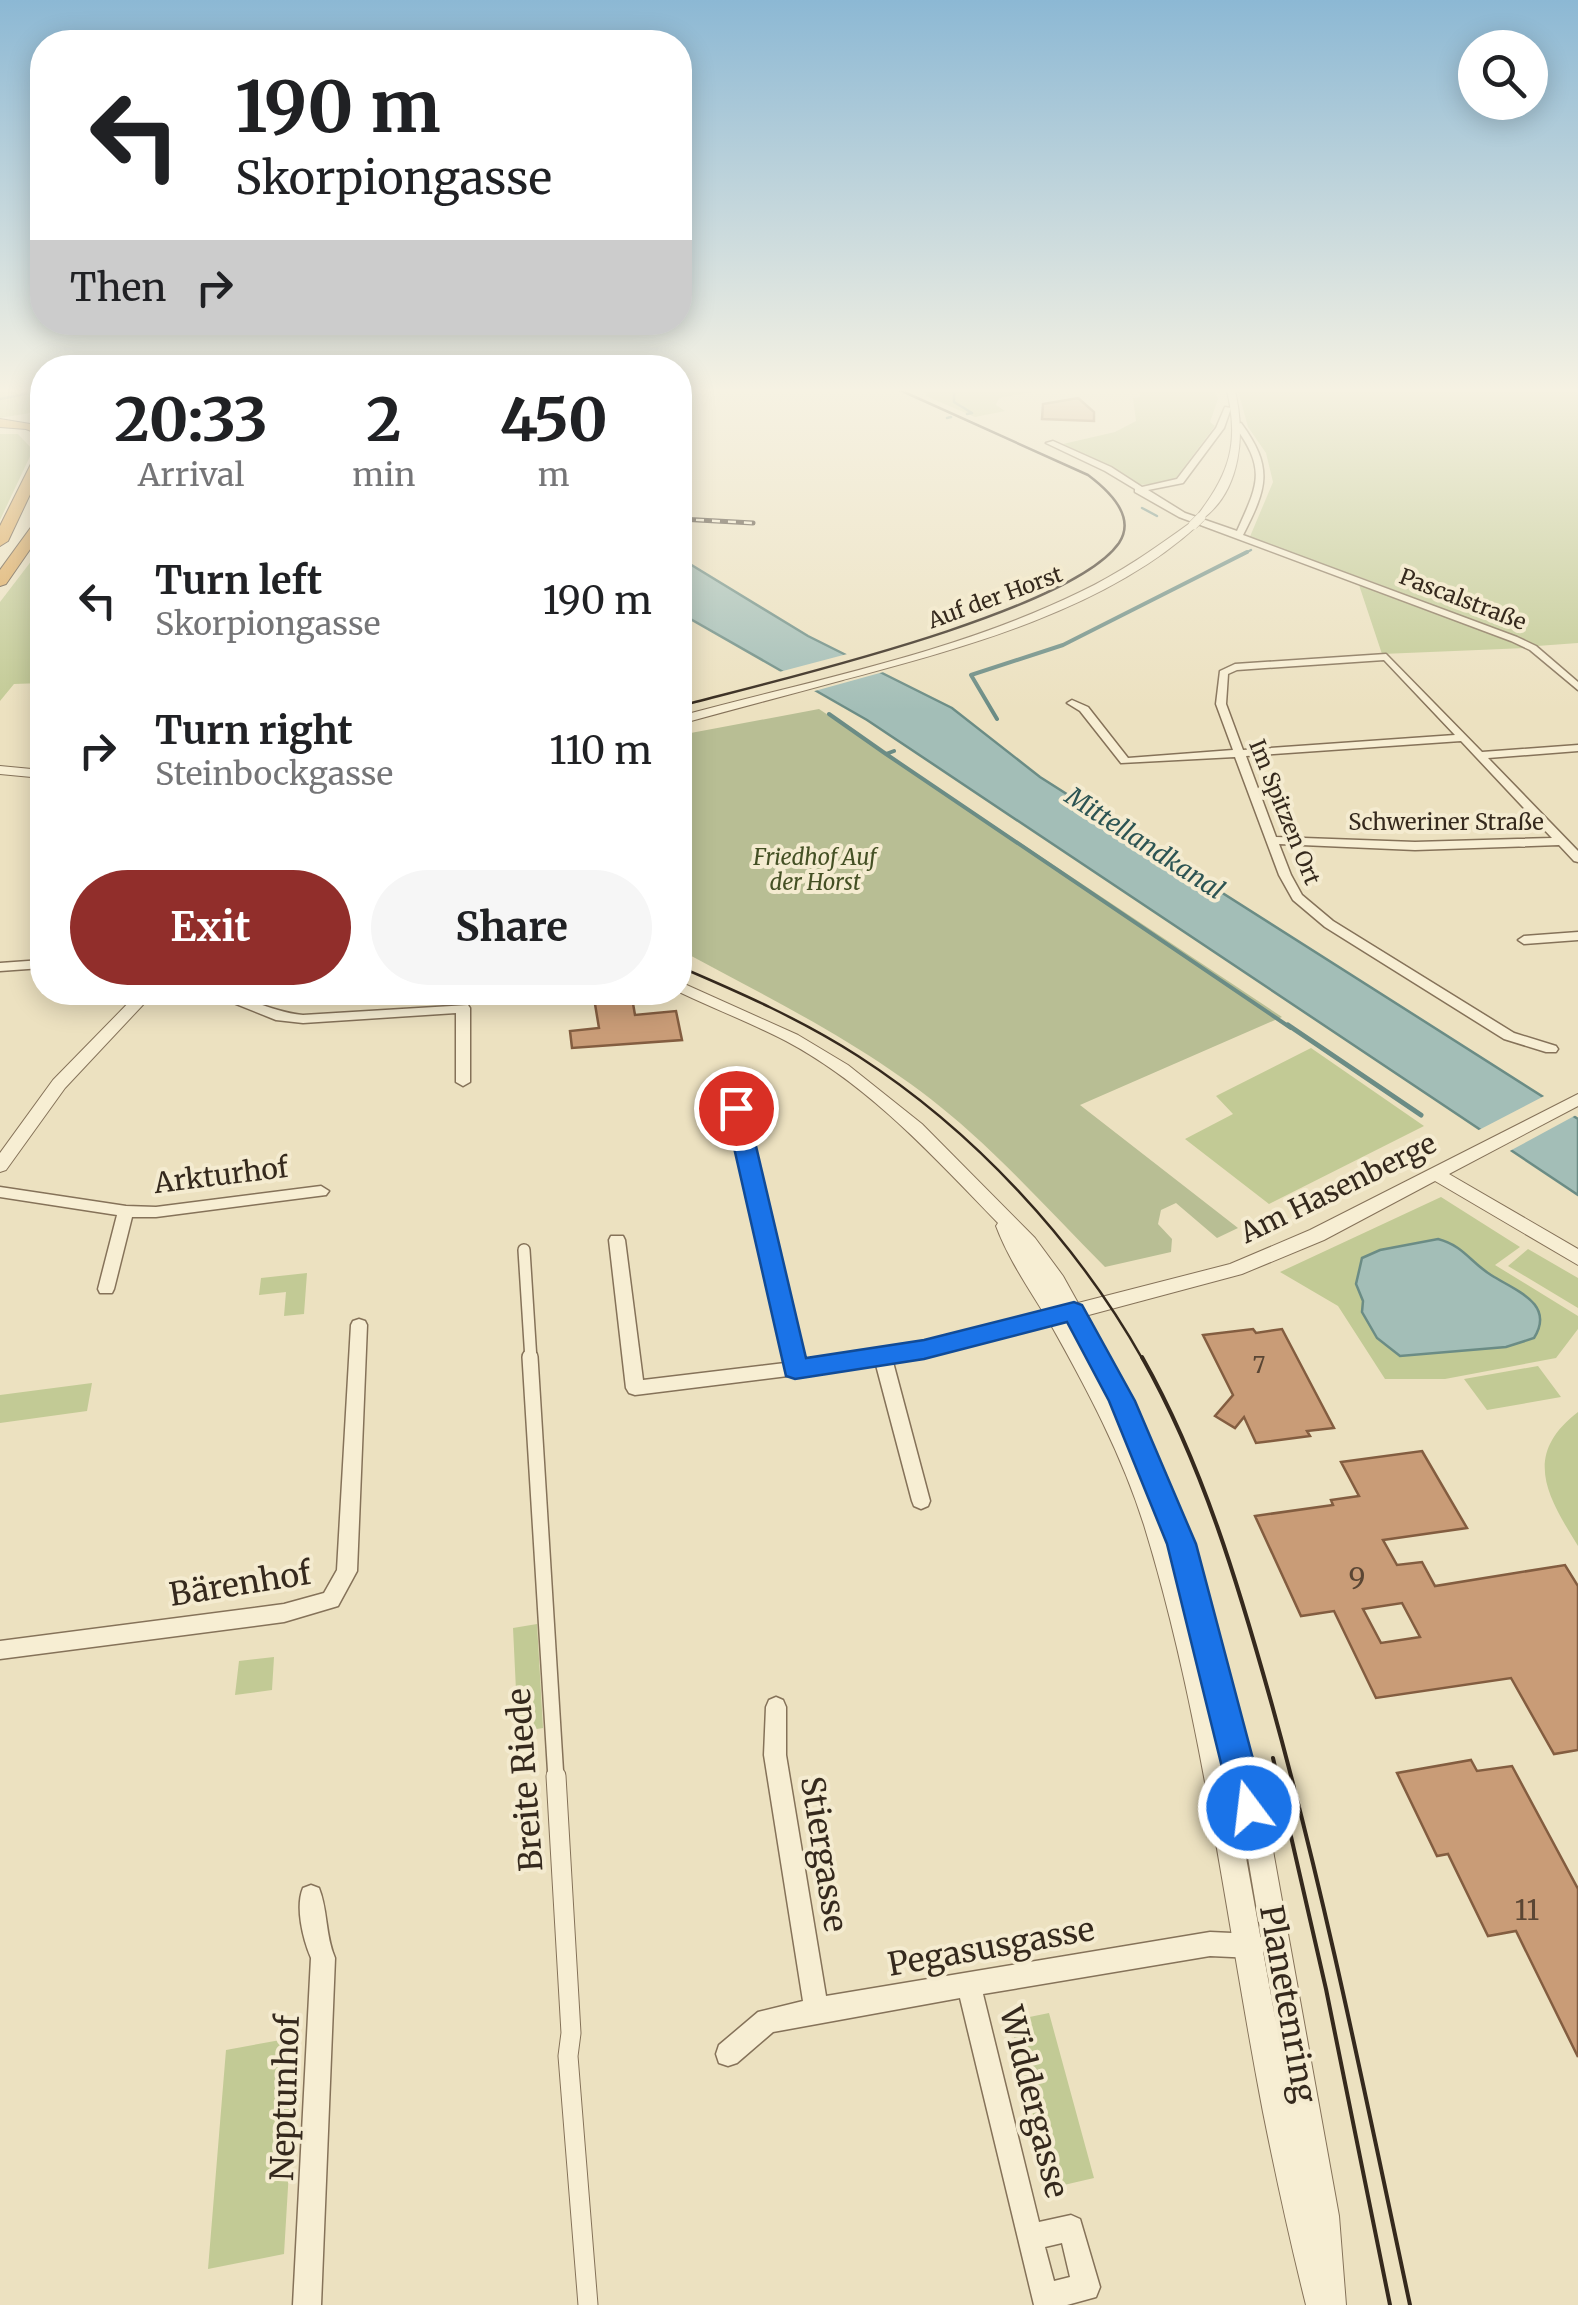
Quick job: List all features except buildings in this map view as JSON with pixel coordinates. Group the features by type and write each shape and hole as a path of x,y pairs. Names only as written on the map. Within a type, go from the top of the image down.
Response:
{"highway":[{"path":"0,542 23,495"},
{"path":"0,549 30,505"},
{"path":"0,582 30,540"},
{"path":"18,558 30,546"}],"street":[{"name":"Pascalstraße","path":"1146,495 1182,516 1533,648 1578,687"},
{"name":"Auf der Horst","path":"1193,520 1211,495"},
{"name":"Auf der Horst","path":"692,714 1054,607 1141,564 1193,520 1214,495"},
{"path":"1231,535 1240,532 1257,495"},
{"name":"Im Spitzen Ort","path":"1465,738 1386,657 1224,670 1220,704 1297,897 1311,911 1509,1036 1552,1049"},
{"path":"1072,703 1084,709 1125,761 1465,738 1578,858"},
{"path":"1482,754 1578,748"},
{"path":"0,770 30,773"},
{"name":"Schweriner Straße","path":"1272,840 1415,846 1562,841"},
{"path":"1524,940 1578,936"},
{"path":"0,966 30,965"},
{"name":"Planetenring","path":"692,992 792,1038 842,1069 916,1128 1004,1221 1012,1245 1122,1401 1182,1544 1257,1834 1263,1946 1298,2220 1326,2305"},
{"path":"0,1166 60,1084 136,1005"},
{"path":"249,1005 303,1020 464,1008 464,1082"},
{"name":"Am Hasenberge","path":"1064,1314 1235,1269 1318,1235 1572,1101"},
{"path":"736,1108 795,1369"},
{"path":"1435,1173 1578,1258"},
{"name":"Arkturhof","path":"0,1192 126,1211 171,1210 321,1191"},
{"name":"Arkturhof","path":"106,1289 126,1211"},
{"path":"618,1240 635,1388 883,1358 1064,1314"},
{"name":"Breite Riede","path":"524,1250 571,2033 568,2056 588,2305"},
{"name":"Planetenring","path":"1064,1314 1143,1492 1161,1544 1263,1946"},
{"name":"Bärenhof","path":"0,1650 284,1613 331,1600 346,1571 359,1325"},
{"path":"883,1358 920,1501"},
{"name":"Stiergasse","path":"776,1707 775,1756 816,2010"},
{"name":"Neptunhof","path":"307,2305 323,1958 311,1896"},
{"name":"Pegasusgasse","path":"728,2054 766,2021 816,2010 1210,1944 1263,1946"},
{"name":"Widdergasse","path":"969,1984 1030,2237"}],"green space":[{"path":"0,495 12,495 0,520"},
{"path":"1268,495 1578,495 1578,643 1537,646 1368,580 1249,539"},
{"path":"30,563 30,683 14,684 0,701 0,602"},
{"path":"1357,579 1527,648 1382,654"},
{"name":"Friedhof Auf der Horst","path":"819,709 1282,1017 1080,1105 1238,1228 1217,1238 1176,1203 1161,1210 1158,1224 1172,1239 1171,1252 1105,1267 987,1148 904,1079 831,1032 692,956 692,733"},
{"path":"1311,1048 1424,1126 1269,1204 1185,1139 1233,1114 1216,1096"},
{"path":"1441,1197 1520,1247 1495,1265 1578,1316 1578,1329 1556,1358 1445,1379 1385,1379 1338,1306 1280,1272"},
{"path":"1528,1249 1578,1278 1578,1308 1508,1266"},
{"path":"307,1273 304,1314 284,1316 286,1292 259,1295 261,1278"},
{"path":"1538,1366 1561,1397 1487,1410 1464,1379"},
{"path":"92,1383 87,1411 0,1423 0,1395"},
{"path":"1578,1412 1578,1546 1550,1493 1545,1460 1561,1428"},
{"path":"537,1624 543,1728 518,1732 513,1628"},
{"path":"274,1657 272,1690 235,1695 239,1661"},
{"path":"1049,2013 1094,2178 1051,2188 1010,2021"},
{"path":"297,2037 284,2254 208,2269 226,2050"}],"water":[{"path":"692,565 808,636 952,708 1040,777 1578,1119 1578,1195 867,720 692,620"},
{"path":"1438,1239 1529,1299 1540,1316 1534,1338 1506,1347 1400,1356 1377,1338 1362,1312 1363,1301 1356,1284 1362,1258 1380,1250"}],"pier":[{"path":"851,653 887,671 811,692 779,672"},
{"path":"1548,1094 1578,1114 1506,1153 1475,1132"}],"waterway":[{"path":"1142,508 1157,516"},
{"path":"1242,555 1251,550"},
{"path":"997,719 971,675 1063,645 1247,552"},
{"path":"829,714 886,754"},
{"path":"886,754 894,751"},
{"path":"886,754 1291,1028"},
{"path":"1288,1025 1421,1115"}],"tram line":[{"path":"692,703 915,642 1042,595 1090,569 1119,543 1125,523 1110,495"},
{"path":"692,972 837,1043 901,1085 942,1118 981,1153 1054,1231 1143,1360"},
{"path":"1142,1357 1201,1483 1272,1705 1328,1929 1410,2305"},
{"path":"1273,1758 1326,1989 1390,2305"}],"railway":[{"path":"692,520 753,523"}],"route":[{"path":"736,1108 795,1369 924,1350 1074,1311 1122,1401 1182,1544 1249,1808"}],"water label":[{"name":"Mittellandkanal","path":"1145,843"}]}
